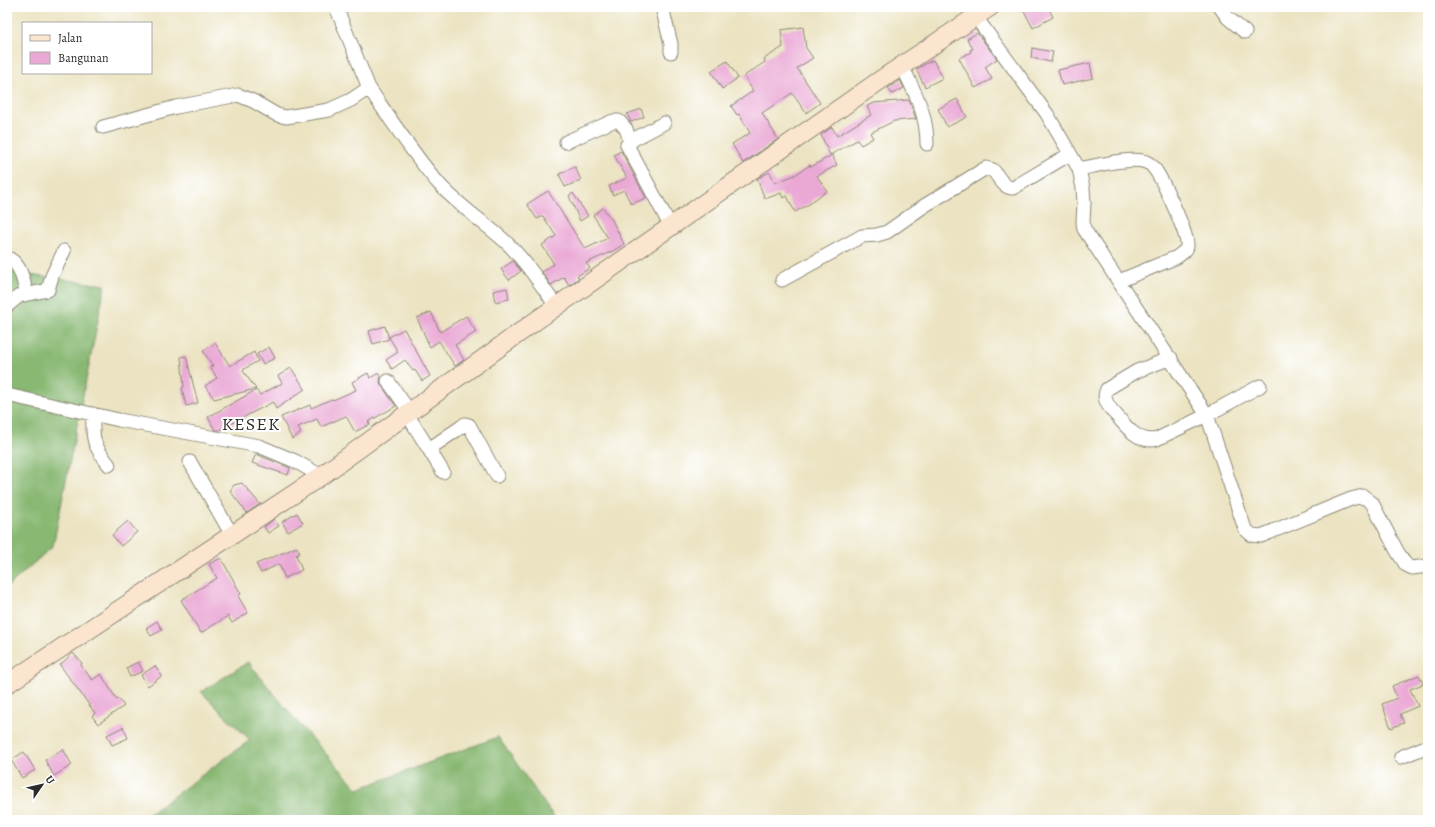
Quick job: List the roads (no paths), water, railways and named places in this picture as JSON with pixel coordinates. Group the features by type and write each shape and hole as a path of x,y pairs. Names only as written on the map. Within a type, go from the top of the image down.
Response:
{"main road":[{"path":"7,684 321,476 671,227 902,66 983,12"}],"street":[{"path":"336,7 369,88 405,140 439,184 465,210 506,243 524,262 557,307"},
{"path":"662,7 671,44 671,52"},
{"path":"1220,7 1228,18 1245,32"},
{"path":"983,12 1047,114 1079,169 1083,188 1084,229 1208,415 1245,529 1252,535 1261,536 1351,499 1363,496 1372,503 1406,565 1412,568 1428,566"},
{"path":"902,66 918,98 925,117 927,144"},
{"path":"103,127 176,107 238,95 253,101 277,115 286,117 329,110 351,100 369,88"},
{"path":"566,142 613,121 619,121 622,124 630,141"},
{"path":"664,124 630,141 627,144 671,227"},
{"path":"782,280 862,236 877,235 887,232 924,206 986,168 994,170 1006,187 1010,189 1070,154"},
{"path":"1079,169 1133,159 1147,162 1153,166 1162,181 1186,236 1187,246 1185,251 1177,257 1119,281"},
{"path":"7,306 13,300 27,294 48,290 52,276 64,251"},
{"path":"10,259 20,270 27,294"},
{"path":"1171,358 1137,371 1107,389 1105,393 1105,399 1111,410 1127,427 1142,438 1153,440 1208,415 1260,386"},
{"path":"388,381 409,413 443,472"},
{"path":"7,395 93,414 259,446 295,461 321,476"},
{"path":"93,414 94,441 99,453 109,465"},
{"path":"429,449 465,424 469,425 497,476"},
{"path":"190,462 232,535"},
{"path":"1401,757 1428,746"}],"district":[{"name":"KESEK","path":"251,424"}]}
